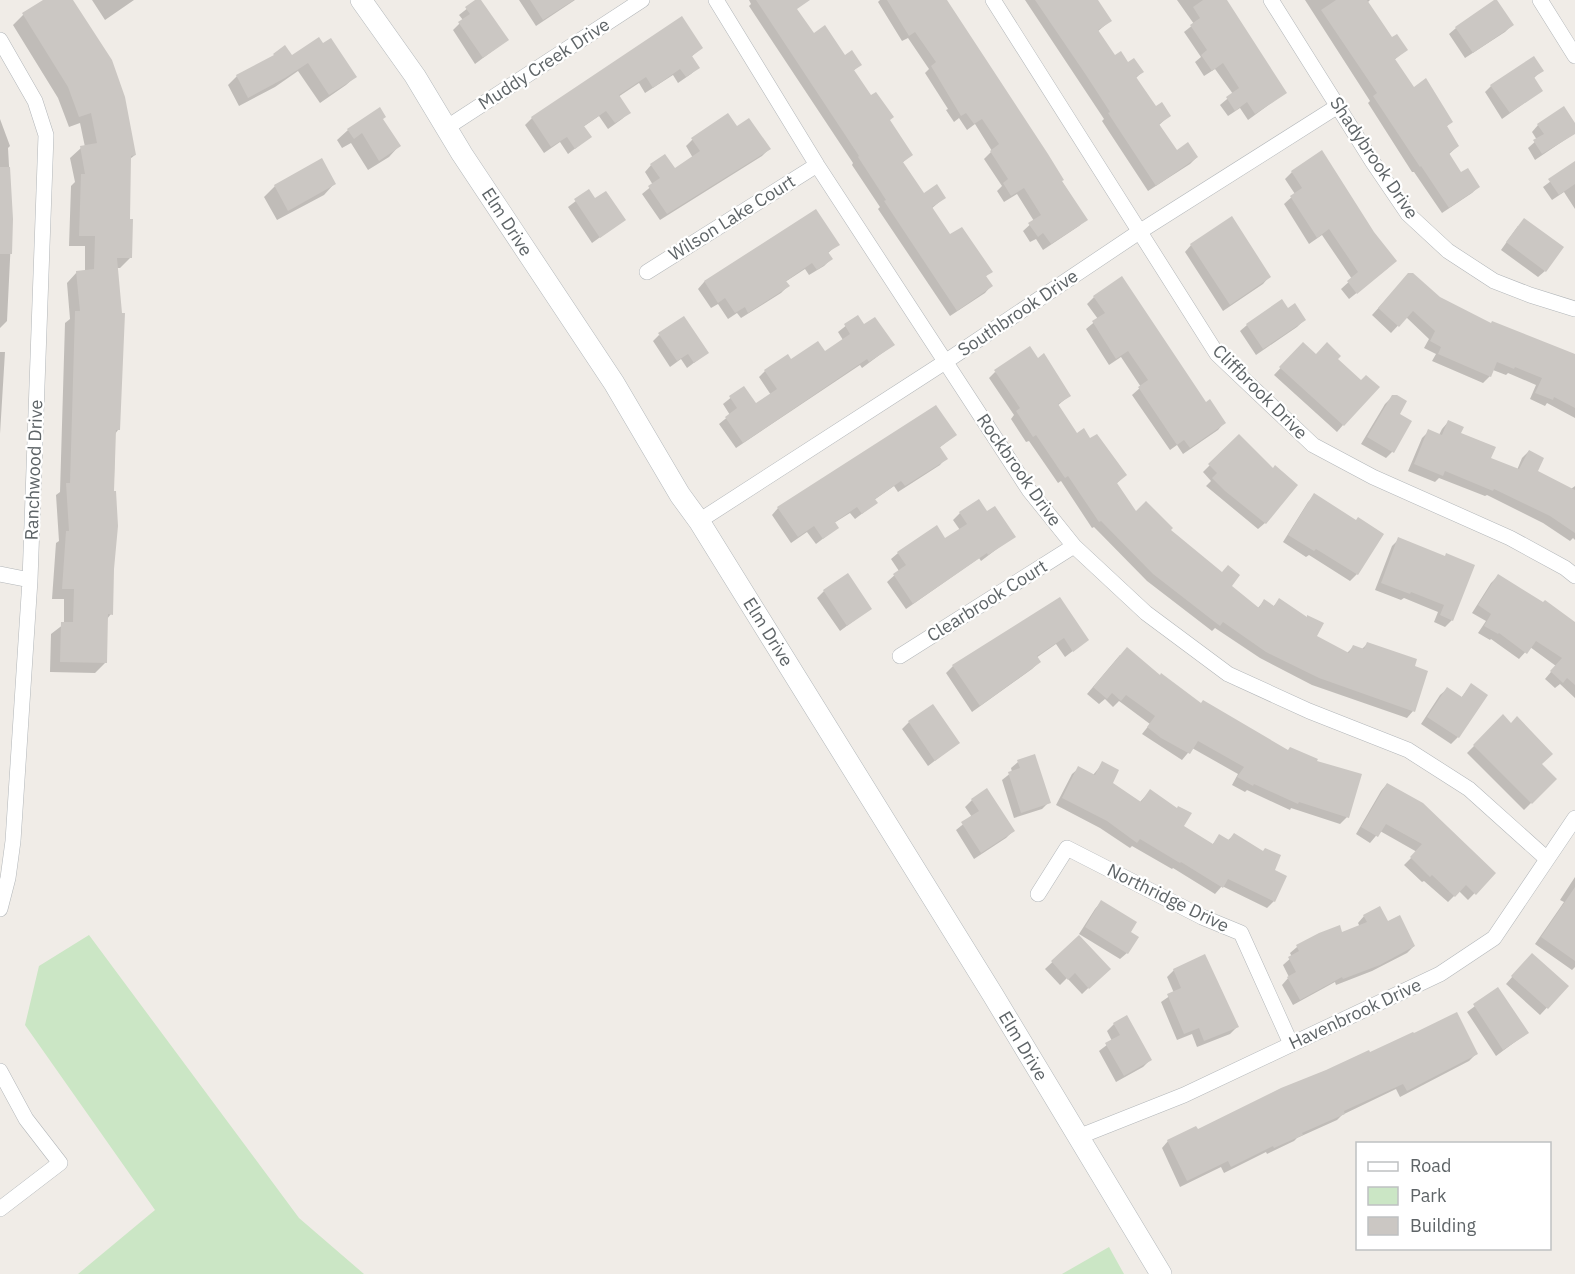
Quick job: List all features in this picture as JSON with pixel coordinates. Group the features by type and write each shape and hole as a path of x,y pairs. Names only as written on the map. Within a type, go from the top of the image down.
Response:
{"street":[{"name":"Elm Drive","path":"361,0 415,76 446,128 614,383 680,495 699,521 834,737 1161,1274"},
{"name":"Muddy Creek Drive","path":"446,128 642,0"},
{"name":"Rockbrook Drive","path":"716,0 817,165 945,362 1029,490 1074,546 1146,613 1227,674 1309,711 1408,750 1469,789 1547,859"},
{"name":"Cliffbrook Drive","path":"993,0 1217,354 1313,445 1373,477 1510,538 1565,568 1575,576"},
{"name":"Shadybrook Drive","path":"1271,0 1408,214 1448,251 1494,281 1575,309"},
{"path":"1540,0 1575,56"},
{"name":"Ranchwood Drive","path":"0,40 35,100 46,135 30,580 13,841 8,878 0,909"},
{"name":"Southbrook Drive","path":"699,521 945,362 1139,232 1338,106"},
{"name":"Wilson Lake Court","path":"646,272 817,165"},
{"name":"Clearbrook Court","path":"900,656 1074,546"},
{"path":"0,574 30,580"},
{"name":"Havenbrook Drive","path":"1078,1137 1184,1095 1440,974 1494,938 1575,818"},
{"name":"Northridge Drive","path":"1038,894 1067,848 1202,917 1241,933 1291,1044"},
{"path":"0,1071 27,1119 60,1163 0,1209"}],"green space":[{"path":"89,935 299,1218 364,1274 78,1274 155,1210 25,1025 39,966"},
{"path":"1109,1247 1124,1274 1062,1274"}],"building":[{"path":"43,0 73,0 112,60 125,97 136,155 131,156 132,258 117,258 122,313 125,313 120,430 116,430 114,491 116,491 118,526 113,615 108,614 107,663 60,662 61,622 73,622 74,589 62,589 66,531 69,531 66,483 70,483 75,311 80,311 76,271 94,269 95,236 79,236 81,174 85,174 80,146 97,143 91,113 79,117 68,87 22,13"},
{"path":"475,0 481,0 509,40 483,58 458,22 470,14 465,7"},
{"path":"530,0 574,0 543,20"},
{"path":"756,0 810,0 797,9 814,33 825,25 845,55 852,50 862,65 854,70 871,95 876,92 894,117 890,120 913,155 903,162 924,193 937,184 946,198 932,207 950,234 962,227 993,272 986,276 993,286 957,311 884,201 886,200 859,156"},
{"path":"887,0 947,0 1048,154 1064,180 1062,181 1088,220 1051,244 1043,233 1038,237 1028,223 1041,215 1024,188 1011,196 1003,183 1008,179 990,151 999,144 982,119 974,124 966,113 961,116 931,66 936,62 915,32 909,36"},
{"path":"1035,0 1098,0 1112,21 1098,30 1115,55 1121,51 1128,62 1134,58 1144,72 1136,77 1156,106 1162,102 1171,116 1159,124 1177,150 1188,142 1198,157 1156,186 1086,75"},
{"path":"1203,0 1227,0 1287,93 1255,114 1247,102 1235,111 1226,97 1239,88 1223,63 1212,71 1201,55 1207,50 1190,25 1200,18 1193,7"},
{"path":"1336,0 1367,0 1392,37 1397,34 1408,50 1395,59 1414,87 1426,78 1453,122 1447,126 1459,146 1449,153 1461,172 1468,168 1480,187 1449,208 1373,96 1377,93 1321,10"},
{"path":"1497,0 1514,25 1473,53 1455,27"},
{"path":"682,16 703,48 692,56 700,68 686,77 680,69 653,88 646,77 619,95 631,113 615,123 606,111 584,126 592,137 575,149 567,137 551,147 531,117"},
{"path":"319,37 323,43 331,38 357,77 329,95 308,63 248,98 236,75 274,55 285,45 292,55"},
{"path":"1534,56 1544,71 1534,77 1543,91 1510,113 1490,85"},
{"path":"1564,106 1575,123 1575,134 1542,154 1533,140 1544,134 1537,124"},
{"path":"380,107 386,117 383,119 401,146 379,161 362,133 354,139 347,129"},
{"path":"728,113 737,126 749,118 771,149 667,214 648,186 660,178 650,164 665,154 675,168 700,151 691,138"},
{"path":"1322,150 1374,232 1397,261 1357,294 1347,281 1358,272 1329,229 1317,238 1290,196 1302,188 1291,171"},
{"path":"322,158 336,184 288,211 274,185"},
{"path":"1575,161 1575,184 1559,195 1548,179"},
{"path":"0,167 10,167 13,219 12,254 0,254"},
{"path":"589,189 595,198 606,191 626,220 600,238 574,199"},
{"path":"816,209 840,245 828,252 833,259 817,270 812,263 786,281 790,286 748,313 745,307 735,313 725,298 718,303 704,281"},
{"path":"1232,216 1271,277 1230,305 1190,244"},
{"path":"1524,218 1564,247 1546,272 1506,242"},
{"path":"1408,273 1413,273 1440,297 1491,323 1492,321 1575,354 1575,408 1554,397 1553,400 1535,393 1542,378 1515,367 1514,369 1497,362 1491,377 1438,354 1441,347 1430,341 1435,331 1413,311 1399,327 1378,308"},
{"path":"1122,276 1206,402 1210,399 1226,423 1190,448 1184,440 1177,445 1138,387 1148,380 1128,351 1116,359 1092,321 1105,313 1093,296"},
{"path":"1282,299 1288,308 1295,303 1306,320 1263,349 1246,324"},
{"path":"858,315 864,324 875,317 895,345 869,362 867,359 743,443 725,417 737,408 729,396 744,386 756,403 777,389 764,370 788,354 791,359 818,341 825,351 850,334 844,324"},
{"path":"684,316 709,353 694,363 688,354 677,361 658,333"},
{"path":"1303,342 1316,354 1327,342 1341,356 1338,359 1361,380 1366,375 1380,387 1344,426 1279,367"},
{"path":"1030,346 1038,358 1044,353 1071,396 1058,404 1077,433 1084,428 1090,438 1097,434 1127,475 1117,483 1136,511 1146,501 1173,528 1171,530 1222,572 1228,565 1240,575 1232,586 1259,608 1264,599 1274,606 1279,598 1307,617 1307,615 1324,623 1317,636 1349,653 1353,645 1364,649 1367,642 1417,659 1415,666 1428,671 1415,712 1319,678 1266,652 1223,622 1220,626 1153,574 1101,521 1099,522 1068,476 1065,478 1036,435 1033,437 1016,411 1020,408 994,370"},
{"path":"1392,395 1397,395 1407,401 1400,414 1412,421 1394,453 1367,437"},
{"path":"936,405 957,435 940,447 948,459 905,486 901,481 875,499 878,503 862,514 857,507 835,522 839,528 823,539 814,526 798,537 777,507"},
{"path":"1448,420 1464,427 1461,433 1496,447 1491,458 1519,469 1529,450 1544,458 1538,471 1575,490 1575,533 1550,516 1494,489 1493,491 1445,471 1443,476 1414,464 1428,429 1442,435"},
{"path":"1239,434 1273,468 1275,465 1298,485 1266,524 1212,478 1217,473 1208,464"},
{"path":"1314,493 1356,520 1358,517 1384,534 1358,575 1288,535"},
{"path":"979,499 987,511 995,506 1016,537 988,555 987,553 913,604 893,574 906,565 897,552 937,525 945,538 967,524 959,512"},
{"path":"1398,537 1475,565 1453,621 1440,615 1444,605 1381,583"},
{"path":"848,573 872,609 847,626 823,590"},
{"path":"1498,574 1543,602 1545,600 1575,622 1575,685 1567,678 1563,683 1550,671 1562,658 1536,641 1527,654 1499,633 1484,626 1491,614 1478,605"},
{"path":"1060,597 1089,640 1073,652 1064,638 1037,656 1041,662 980,706 952,665"},
{"path":"1127,647 1160,675 1161,673 1201,703 1203,700 1288,750 1290,747 1318,759 1317,761 1362,774 1349,818 1299,802 1298,804 1254,784 1253,786 1237,777 1244,767 1198,741 1190,754 1161,738 1147,727 1155,716 1126,695 1121,701 1112,693 1107,699 1093,687"},
{"path":"1471,683 1488,695 1459,738 1427,717 1447,687 1462,697"},
{"path":"933,704 960,743 935,761 908,721"},
{"path":"1503,714 1511,723 1517,716 1553,754 1542,764 1557,779 1532,804 1473,745"},
{"path":"1035,754 1051,803 1021,813 1008,772 1020,768 1017,760"},
{"path":"1102,761 1119,770 1113,783 1141,802 1150,789 1177,808 1178,806 1192,813 1184,826 1213,844 1219,834 1229,840 1234,833 1263,851 1265,848 1281,855 1275,870 1287,876 1275,902 1228,879 1223,888 1140,839 1137,843 1107,821 1062,798 1078,766 1095,775"},
{"path":"1387,783 1423,803 1496,873 1476,895 1466,885 1455,897 1432,875 1430,877 1410,857 1422,844 1386,824 1378,837 1361,827"},
{"path":"987,788 1015,831 981,853 961,822 979,811 971,799"},
{"path":"1575,887 1575,961 1541,937"},
{"path":"1101,900 1137,922 1131,932 1139,937 1128,954 1085,927"},
{"path":"1380,906 1388,921 1400,915 1415,946 1380,965 1343,979 1342,977 1300,1000 1287,977 1296,972 1288,957 1299,951 1296,945 1340,925 1342,932 1367,922 1363,915"},
{"path":"1079,935 1111,969 1089,989 1075,973 1068,980 1051,961"},
{"path":"1532,953 1569,986 1548,1009 1511,976"},
{"path":"1205,954 1239,1027 1204,1041 1199,1028 1184,1034 1167,994 1181,988 1173,969"},
{"path":"1498,987 1529,1033 1503,1050 1473,1004"},
{"path":"1457,1012 1478,1054 1407,1091 1403,1084 1344,1111 1345,1114 1302,1133 1303,1135 1274,1148 1273,1146 1231,1167 1228,1161 1187,1181 1167,1140 1196,1126 1198,1129 1281,1088 1414,1033"},
{"path":"1127,1015 1152,1060 1124,1076 1105,1043 1120,1035 1113,1023"}]}
